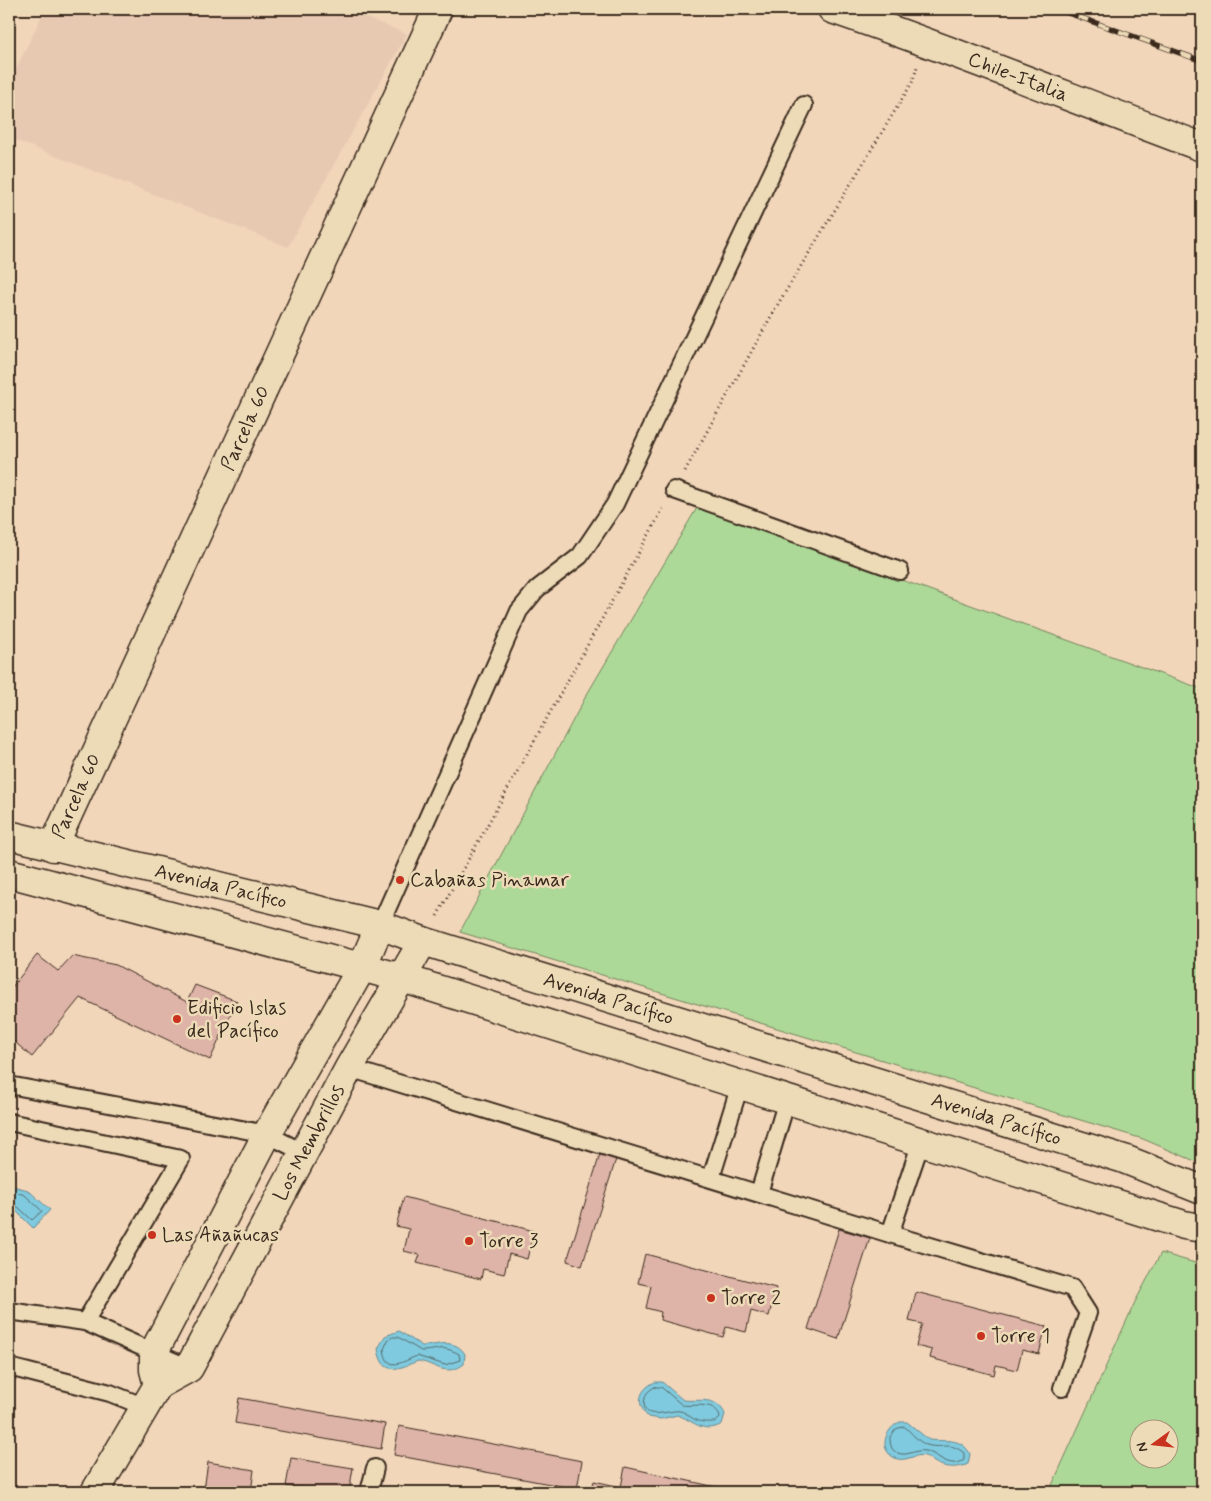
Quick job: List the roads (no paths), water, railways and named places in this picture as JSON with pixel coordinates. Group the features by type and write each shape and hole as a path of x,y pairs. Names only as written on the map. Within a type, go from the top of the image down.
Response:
{"street":[{"name":"Parcela 60","path":"53,847 438,9"},
{"name":"Chile-Italia","path":"832,9 925,40 1074,100 1202,147"},
{"name":"Avenida Pacífico","path":"9,835 380,925 423,941 1124,1159 1202,1190"},
{"name":"Avenida Pacífico","path":"9,873 402,978 1184,1225 1202,1228"},
{"name":"Los Membrillos","path":"154,1352 267,1134 362,967 380,925"},
{"name":"Los Membrillos","path":"189,1368 349,1068 423,941"},
{"path":"151,1396 154,1352"},
{"path":"95,1492 151,1396 189,1368"}],"lane":[{"path":"380,925 519,611 536,589 580,556 615,504 804,105"},
{"path":"674,490 900,572"},
{"path":"349,1068 1072,1288 1088,1313 1062,1388"},
{"path":"9,1085 267,1134 304,1153"},
{"path":"710,1178 740,1085"},
{"path":"759,1193 787,1100"},
{"path":"9,1122 180,1159 85,1322"},
{"path":"890,1234 921,1142"},
{"path":"9,1311 85,1322 189,1368"},
{"path":"9,1367 110,1393 151,1396"},
{"path":"369,1492 375,1468"}],"water":[{"path":"9,1185 28,1190 50,1210 33,1228 16,1211 9,1209"},
{"path":"399,1331 422,1346 451,1344 456,1346 465,1354 464,1364 451,1370 418,1361 393,1369 388,1367 380,1358 378,1349 385,1336"},
{"path":"655,1382 662,1382 683,1400 707,1401 717,1404 725,1414 722,1424 709,1428 698,1426 677,1415 661,1419 648,1417 640,1402 645,1389"},
{"path":"900,1422 907,1422 929,1440 952,1441 962,1444 970,1454 968,1464 960,1467 946,1467 921,1455 902,1459 895,1458 889,1454 885,1444 891,1429"}],"railway":[{"path":"1057,9 1202,61"}],"place":[{"name":"Cabañas Pinamar","path":"400,880"},
{"name":"Edificio Islas del Pacífico","path":"177,1019"},
{"name":"Las Añañucas","path":"152,1235"},
{"name":"Torre 3","path":"469,1241"},
{"name":"Torre 2","path":"711,1298"},
{"name":"Torre 1","path":"981,1336"}]}
